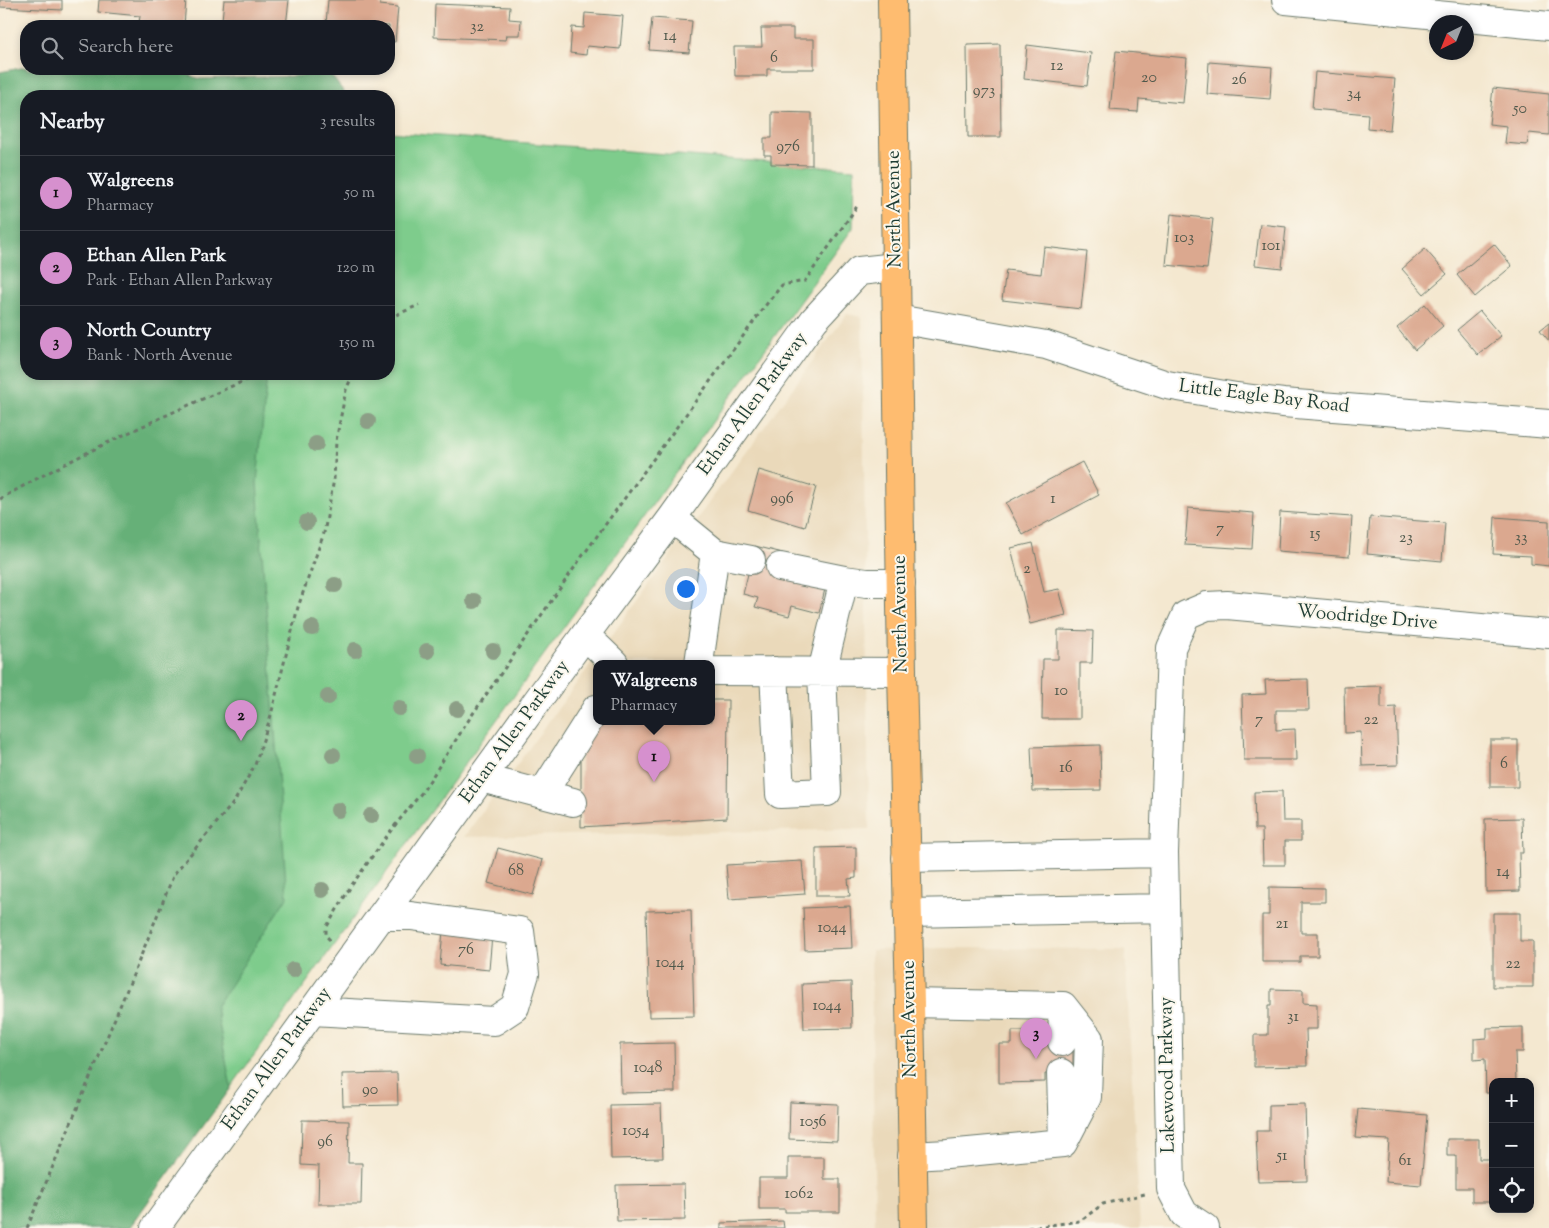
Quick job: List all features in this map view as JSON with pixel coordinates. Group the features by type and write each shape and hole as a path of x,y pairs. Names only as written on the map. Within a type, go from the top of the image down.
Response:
{"main road":[{"name":"North Avenue","path":"892,0 902,672 914,1228"}],"street":[{"path":"1286,0 1549,26"},
{"name":"Ethan Allen Parkway","path":"155,1228 814,320 859,271 896,267"},
{"name":"Little Eagle Bay Road","path":"897,319 1046,345 1148,379 1188,390 1283,403 1549,424"},
{"path":"672,518 716,553 751,560"},
{"path":"699,660 716,553"},
{"path":"780,566 844,580 867,583 901,582"},
{"path":"774,671 780,794 828,792 822,672 844,580"},
{"name":"Woodridge Drive","path":"1186,615 1207,606 1227,605 1549,634"},
{"name":"Lakewood Parkway","path":"1186,615 1171,648 1164,853 1171,1189 1184,1214 1205,1228"},
{"path":"585,635 611,660"},
{"path":"715,671 902,672"},
{"path":"542,794 593,714"},
{"path":"481,778 573,802"},
{"path":"906,858 1164,853"},
{"path":"908,912 1165,908"},
{"path":"312,1011 494,1021 515,1007 525,974 520,931 411,916 381,916"},
{"path":"910,1003 1063,1006 1089,1038 1087,1097 1063,1143"},
{"path":"1062,1042 1063,1006"},
{"path":"1061,1073 1063,1143"},
{"path":"912,1156 1063,1143"}],"path":[{"path":"336,946 326,936 326,928 351,886 392,829 423,792 470,718 581,558 768,302 782,285 805,281 858,204"},
{"path":"395,317 419,305"},
{"path":"0,499 46,473 160,417 246,380"},
{"path":"27,1228 174,874 234,802 255,765 271,715 298,607 324,533 334,480 336,441 346,390 350,380"},
{"path":"1028,1228 1080,1221 1103,1204 1171,1189"}],"shaded area":[{"path":"847,314 862,317 869,829 464,837 593,661 593,725 715,725 715,660 594,660"},
{"path":"944,948 1125,949 1140,1228 875,1228 871,950"}],"green space":[{"path":"20,68 20,75 188,75 200,79 331,75 342,90 20,90 20,380 266,380 257,483 287,897 216,1007 231,1088 129,1228 0,1228 0,72"},
{"path":"395,132 854,169 853,228 129,1228 0,1228 49,380 395,380"}],"building":[{"path":"0,0 62,0 62,10 0,7"},
{"path":"99,0 186,0 184,20 139,20 140,16 98,12"},
{"path":"224,0 289,0 287,20 222,20"},
{"path":"328,0 380,0 380,5 398,7 395,42 395,20 326,20"},
{"path":"435,4 510,7 509,19 521,20 520,35 507,35 506,40 434,37"},
{"path":"585,13 623,16 620,49 587,46 586,55 570,53 572,27 584,28"},
{"path":"652,18 692,21 689,53 649,50"},
{"path":"761,28 793,28 793,39 814,39 814,69 767,69 767,76 735,76 734,47 762,47"},
{"path":"1000,44 1001,137 968,137 967,45"},
{"path":"1027,45 1091,53 1087,86 1024,79"},
{"path":"1116,51 1187,58 1183,103 1139,99 1138,112 1110,110"},
{"path":"1209,62 1272,67 1270,99 1207,94"},
{"path":"1315,72 1395,79 1390,130 1367,128 1368,114 1312,109"},
{"path":"1493,88 1549,94 1549,135 1529,133 1527,145 1505,143 1507,126 1489,124"},
{"path":"772,112 812,113 812,165 771,164 771,155 764,155 764,138 772,138"},
{"path":"1171,214 1213,219 1207,269 1166,265"},
{"path":"1260,224 1286,227 1282,268 1255,265"},
{"path":"1494,244 1512,266 1475,297 1457,275"},
{"path":"1044,247 1087,252 1081,309 1002,300 1006,270 1041,274"},
{"path":"1425,249 1447,274 1424,294 1402,269"},
{"path":"1425,304 1443,326 1415,350 1397,328"},
{"path":"1480,311 1501,336 1478,355 1457,330"},
{"path":"1549,323 1549,341 1540,330"},
{"path":"1082,462 1099,495 1023,535 1006,503"},
{"path":"759,470 816,487 805,527 748,510"},
{"path":"1188,508 1254,513 1252,549 1185,545"},
{"path":"1280,512 1352,517 1349,557 1278,551"},
{"path":"1370,517 1445,523 1442,561 1367,554"},
{"path":"1495,517 1549,521 1549,566 1531,564 1531,556 1493,554"},
{"path":"1033,543 1044,592 1059,589 1066,615 1030,624 1011,548"},
{"path":"755,546 783,553 779,569 827,581 819,613 792,606 789,616 755,607 758,598 743,594"},
{"path":"1058,630 1093,631 1092,663 1080,663 1080,719 1042,719 1043,659 1058,659"},
{"path":"1308,679 1309,710 1276,710 1276,730 1295,729 1296,760 1244,760 1242,695 1266,694 1265,680"},
{"path":"1381,686 1381,708 1396,707 1398,765 1362,766 1361,732 1345,733 1344,687"},
{"path":"715,700 728,700 727,818 581,827 581,745 594,725 715,725"},
{"path":"1490,740 1518,740 1518,787 1490,787"},
{"path":"1100,745 1101,790 1033,791 1031,747"},
{"path":"1282,791 1283,821 1301,821 1301,841 1285,841 1285,865 1263,865 1262,829 1255,829 1254,792"},
{"path":"1522,818 1523,853 1519,853 1520,891 1486,892 1485,819"},
{"path":"856,847 856,878 848,879 850,896 816,896 816,848"},
{"path":"498,848 543,860 533,895 488,883"},
{"path":"802,861 805,894 729,899 726,865"},
{"path":"1269,887 1325,888 1325,902 1301,902 1301,933 1318,933 1318,956 1300,956 1300,962 1262,962 1262,915 1269,915"},
{"path":"850,906 852,948 805,950 803,908"},
{"path":"691,910 694,1016 649,1017 646,911"},
{"path":"1493,913 1520,913 1520,941 1533,941 1533,987 1493,987"},
{"path":"443,930 492,935 489,970 440,965"},
{"path":"851,982 852,1028 804,1029 802,984"},
{"path":"1271,989 1303,990 1303,1003 1317,1004 1317,1029 1306,1029 1307,1066 1254,1067 1254,1035 1268,1035 1268,1006 1271,1006"},
{"path":"1523,1027 1523,1052 1515,1052 1516,1078 1489,1078 1489,1093 1486,1093 1485,1059 1474,1060 1474,1039 1487,1038 1487,1028"},
{"path":"1012,1031 1045,1031 1045,1042 1073,1042 1073,1073 1045,1074 1045,1082 999,1083 999,1044 1012,1044"},
{"path":"674,1043 675,1092 621,1093 620,1044"},
{"path":"397,1073 398,1105 343,1106 342,1074"},
{"path":"790,1102 838,1104 837,1141 789,1139"},
{"path":"661,1104 663,1158 611,1159 610,1105"},
{"path":"1305,1104 1307,1181 1258,1182 1256,1131 1269,1131 1269,1105"},
{"path":"1358,1109 1427,1115 1421,1185 1386,1182 1389,1140 1355,1138"},
{"path":"302,1120 349,1121 348,1163 362,1163 361,1204 318,1204 319,1166 301,1165"},
{"path":"1447,1139 1479,1139 1479,1159 1489,1159 1489,1202 1472,1202 1472,1188 1456,1188 1456,1156 1447,1156"},
{"path":"788,1157 824,1157 824,1179 840,1179 840,1212 785,1212 785,1209 759,1209 759,1178 788,1178"},
{"path":"684,1184 685,1220 617,1221 616,1185"},
{"path":"783,1221 784,1228 721,1228 721,1223"}],"place":[{"name":"Ethan Allen Park","path":"241,741"},
{"name":"Walgreens","path":"654,782"},
{"name":"North Country","path":"1036,1059"}]}
